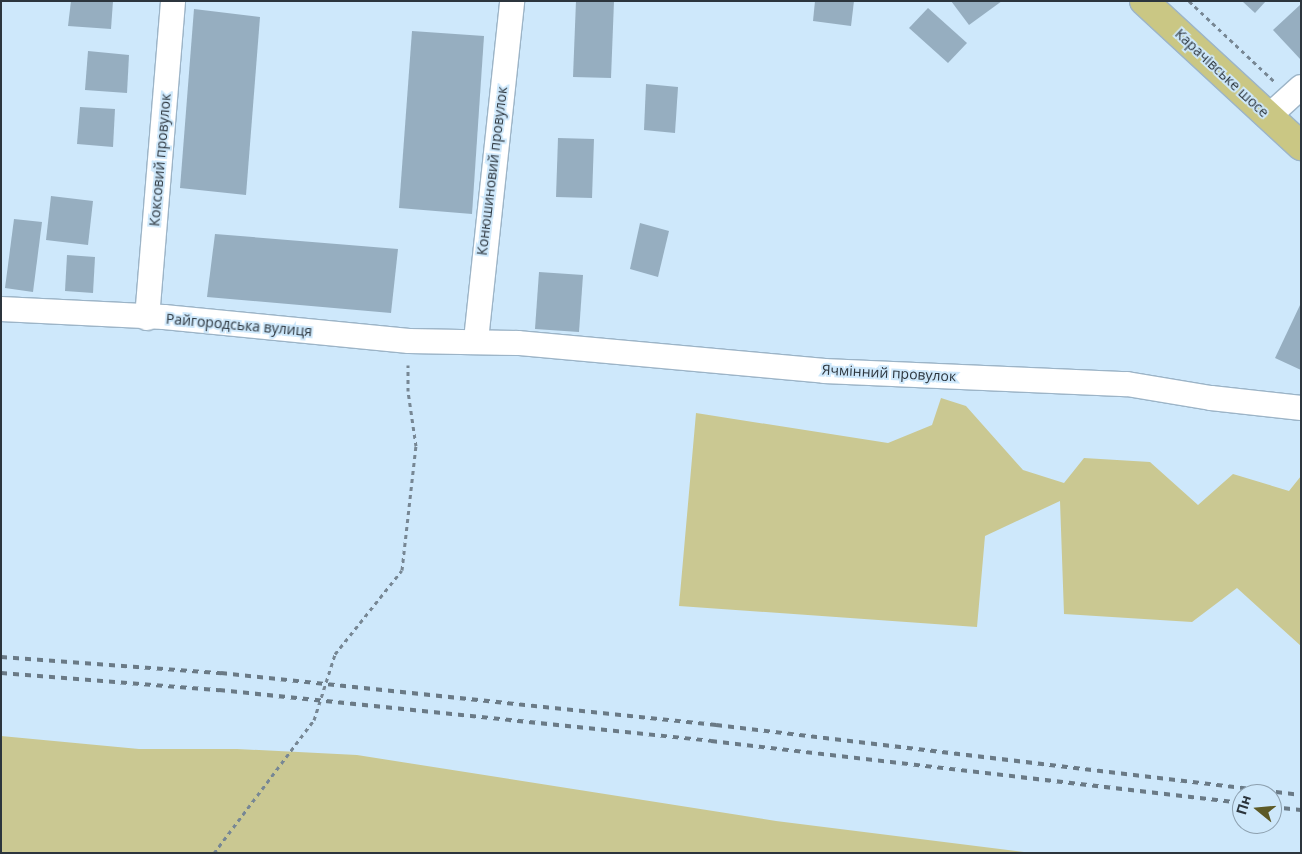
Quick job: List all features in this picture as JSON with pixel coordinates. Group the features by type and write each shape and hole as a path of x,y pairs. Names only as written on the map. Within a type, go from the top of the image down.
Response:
{"main road":[{"name":"Карачівське шосе","path":"1144,1 1301,146"}],"street":[{"name":"Коксовий провулок","path":"147,318 174,1"},
{"name":"Конюшиновий провулок","path":"476,340 512,1"},
{"path":"1269,116 1296,91"},
{"name":"Райгородська вулиця","path":"1,308 147,318 164,317 409,341 476,340"},
{"name":"Ячмінний провулок","path":"476,340 824,371 1127,384 1301,408"}],"path":[{"path":"1188,1 1296,91"},
{"path":"214,853 314,720 334,654 402,570 416,446 408,391 409,341"}],"shaded area":[{"path":"941,398 966,406 1023,470 1064,483 1084,458 1150,462 1198,505 1233,474 1289,491 1301,476 1301,646 1237,588 1192,622 1064,614 1060,501 985,536 977,627 679,606 696,413 888,443 932,425"},
{"path":"1,736 139,749 237,749 357,755 776,821 1032,853 1,853"}],"building":[{"path":"71,1 113,1 111,29 68,26"},
{"path":"576,1 614,1 611,78 573,77"},
{"path":"815,1 854,1 851,26 813,21"},
{"path":"951,1 1002,1 969,25"},
{"path":"1242,1 1266,1 1255,13"},
{"path":"1301,4 1301,60 1273,30"},
{"path":"928,8 967,43 948,63 909,28"},
{"path":"194,9 260,17 246,195 180,188"},
{"path":"412,31 484,36 472,214 399,208"},
{"path":"88,51 129,55 127,93 85,90"},
{"path":"646,84 678,87 675,133 644,130"},
{"path":"80,107 115,109 113,147 77,144"},
{"path":"558,138 594,139 592,198 556,197"},
{"path":"51,196 93,201 88,245 46,240"},
{"path":"14,219 42,222 33,292 5,288"},
{"path":"640,223 669,231 658,277 630,269"},
{"path":"215,234 398,249 391,313 207,297"},
{"path":"67,255 95,257 93,293 65,291"},
{"path":"539,272 583,275 579,332 535,329"},
{"path":"1301,303 1301,370 1275,358"}],"railway":[{"path":"1,657 221,673 716,725 1301,795"},
{"path":"1,673 219,690 711,741 1232,802"},
{"path":"1282,808 1301,810"}]}
